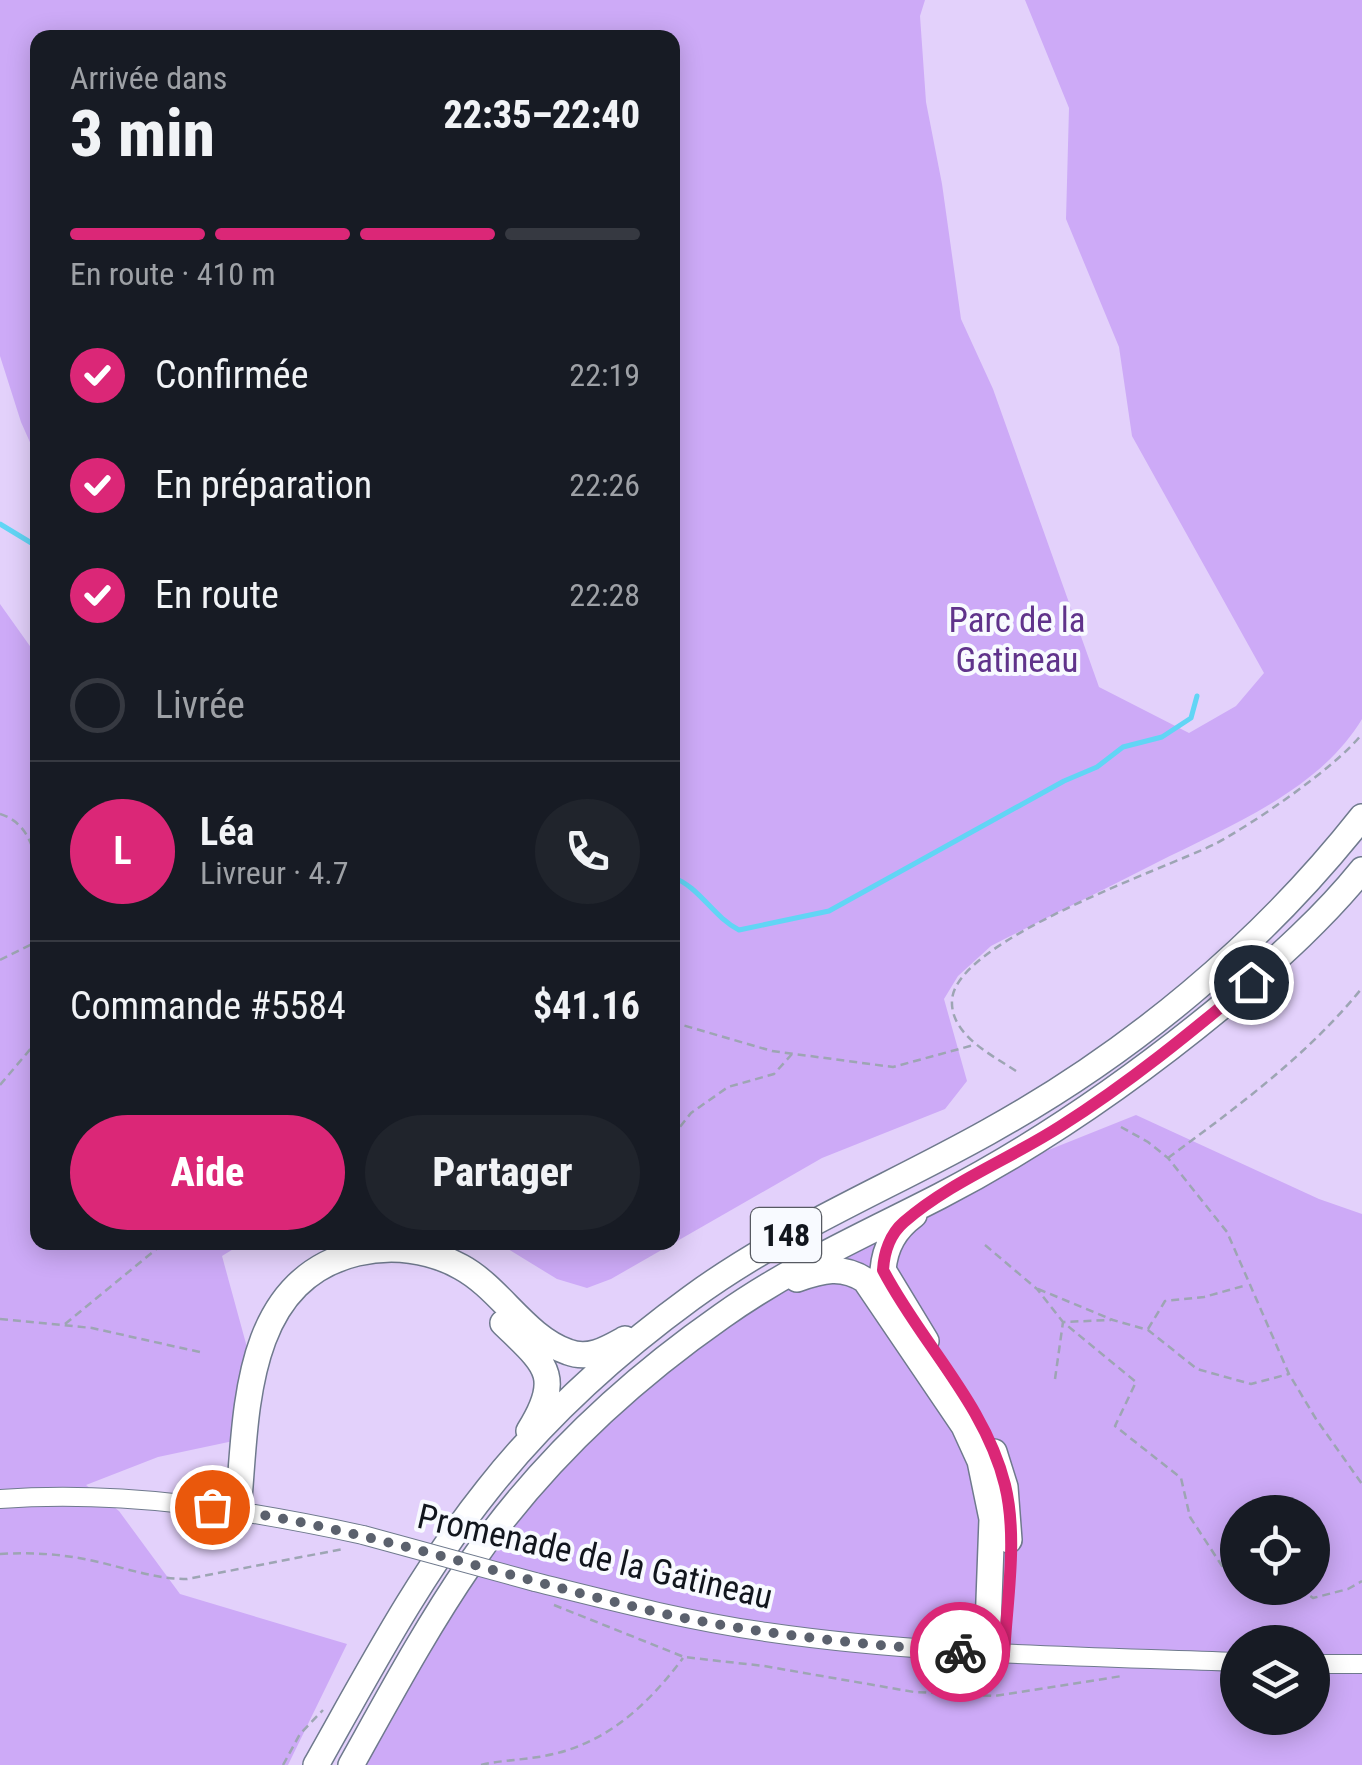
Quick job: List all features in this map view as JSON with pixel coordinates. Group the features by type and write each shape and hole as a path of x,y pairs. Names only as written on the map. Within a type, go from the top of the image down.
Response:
{"highway":[{"name":"148","path":"316,1765 412,1596 462,1523 506,1468 577,1394 661,1320 786,1235 986,1133 1115,1052 1216,972 1271,920 1362,817"},
{"name":"148","path":"351,1765 447,1599 517,1503 576,1438 643,1377 759,1291 817,1256 942,1195 1035,1142 1149,1066 1295,943 1362,870"},
{"path":"942,1195 893,1235 883,1270 985,1430 1001,1471 1009,1525 995,1654"},
{"path":"245,1512 252,1377 261,1339 283,1302 328,1264 375,1250"},
{"path":"401,1250 431,1254 470,1272 548,1342 579,1355 604,1350 661,1320"},
{"path":"245,1512 266,1382 280,1336 294,1312 318,1289 367,1267 412,1267 454,1281 474,1295 543,1364 548,1373 546,1398 506,1468"},
{"path":"759,1291 831,1269 856,1274 865,1280 964,1426 986,1478 992,1518 995,1654"}],"street":[{"name":"Promenade de la Gatineau","path":"0,1499 132,1499 245,1512 363,1535 668,1614 766,1632 995,1654 1220,1661"},
{"path":"1330,1664 1362,1664"}],"path":[{"path":"1016,1071 976,1044 953,1014 952,996 960,976 986,952 1128,881 1216,843 1325,769 1350,750 1362,734"},
{"path":"0,814 10,818 30,838"},
{"path":"0,960 30,945"},
{"path":"1168,1158 1300,1054 1336,1021 1362,988"},
{"path":"680,1024 793,1053 893,1067 976,1044"},
{"path":"0,1085 30,1049"},
{"path":"680,1127 691,1113 728,1087 774,1074 793,1053"},
{"path":"1121,1128 1168,1158 1227,1232 1289,1374 1362,1484"},
{"path":"985,1245 1037,1288 1063,1322 1136,1382 1116,1426 1181,1478 1190,1517 1220,1563"},
{"path":"65,1324 155,1250"},
{"path":"1148,1330 1164,1301 1204,1298 1249,1284"},
{"path":"1037,1288 1113,1320 1148,1330 1197,1369 1251,1384 1289,1374"},
{"path":"0,1319 65,1324 204,1352"},
{"path":"1063,1322 1113,1320"},
{"path":"1055,1379 1063,1322"},
{"path":"0,1554 38,1552 164,1579 187,1579 346,1549"},
{"path":"1330,1594 1362,1581"},
{"path":"543,1601 684,1657 958,1697 995,1696 1127,1675"},
{"path":"481,1765 546,1756 606,1734 639,1708 684,1657"},
{"path":"284,1765 300,1734 321,1710 347,1709"}],"green space":[{"name":"Parc de la Gatineau","path":"0,0 1362,0 1362,1765 0,1765"},
{"path":"0,0 925,0 920,16 926,102 961,319 993,389 1099,687 1189,733 1236,706 1264,673 1132,436 1119,347 1066,219 1069,108 1025,0 1362,0 1362,719 1344,744 1297,787 1212,835 991,946 958,976 944,999 967,1081 945,1109 822,1158 680,1239 680,30 30,30 30,442 0,356"},
{"path":"0,604 30,646 30,1250 232,1250 222,1256 248,1351 238,1440 158,1457 86,1485 119,1511 180,1594 347,1644 288,1765 0,1765"},
{"path":"1136,1115 1319,1199 1362,1214 1362,1765 353,1765 474,1552 678,1352 789,1280 935,1213 1036,1155"},
{"path":"509,1250 662,1250 587,1288 557,1279"}],"waterway":[{"path":"0,524 30,542"},
{"path":"680,881 739,930 829,911 1064,781 1097,767 1123,747 1162,737 1191,718 1197,696"}],"way so far":[{"path":"212,1507 363,1535 535,1582 705,1622 859,1644 960,1652"}],"route":[{"path":"960,1652 1004,1654 1009,1525 1006,1487 985,1430 883,1270 893,1235 942,1195 1035,1142 1149,1066 1251,982"}]}
